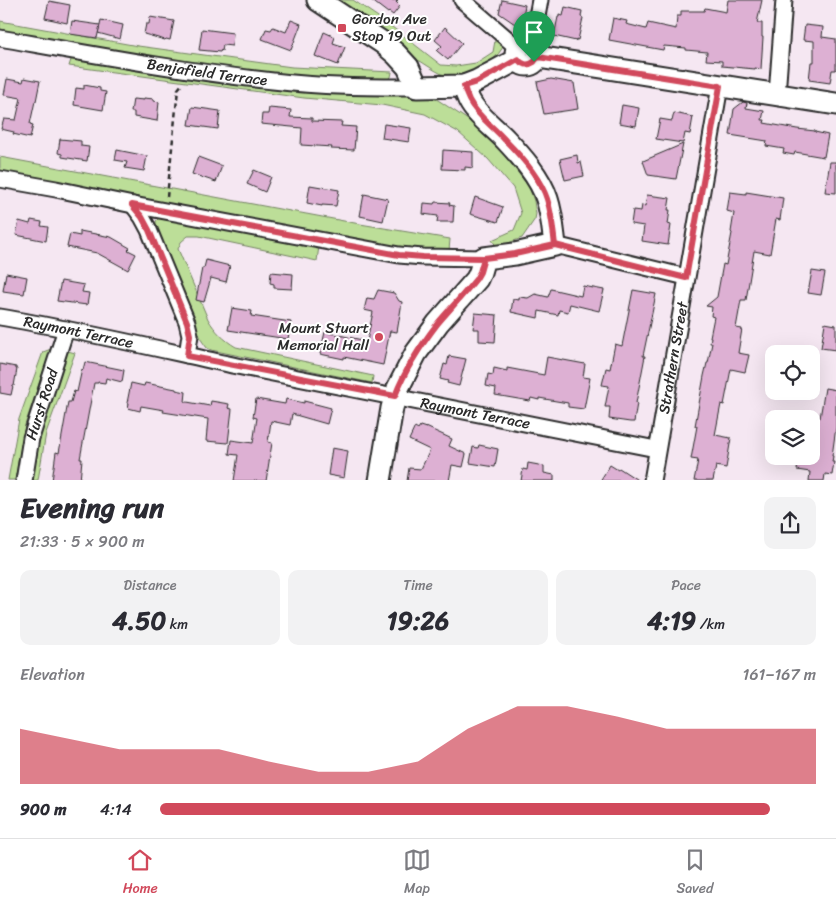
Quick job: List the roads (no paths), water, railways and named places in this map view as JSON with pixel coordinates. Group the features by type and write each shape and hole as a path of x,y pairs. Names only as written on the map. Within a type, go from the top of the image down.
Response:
{"street":[{"path":"318,0 383,43 396,54 408,67 417,87 464,86 477,82 526,52 540,0"},
{"path":"462,0 526,52 836,104"},
{"path":"777,95 784,0"},
{"name":"Benjafield Terrace","path":"0,38 185,69 274,81 374,87 417,87"},
{"path":"464,86 469,101 505,139 539,182 547,198 555,245"},
{"name":"Strathern Street","path":"652,480 720,86"},
{"path":"0,179 399,255 484,258 515,254 555,245 686,278"},
{"path":"132,205 142,217 149,230 187,322 190,335 187,356"},
{"path":"380,480 398,388 416,353 438,323 476,279 484,258"},
{"name":"Raymont Terrace","path":"0,317 656,449"},
{"name":"Hurst Road","path":"24,480 31,438 66,330"}],"place":[{"name":"Gordon Ave Stop 19 Out","path":"342,28"},
{"name":"Mount Stuart Memorial Hall","path":"379,337"}]}
